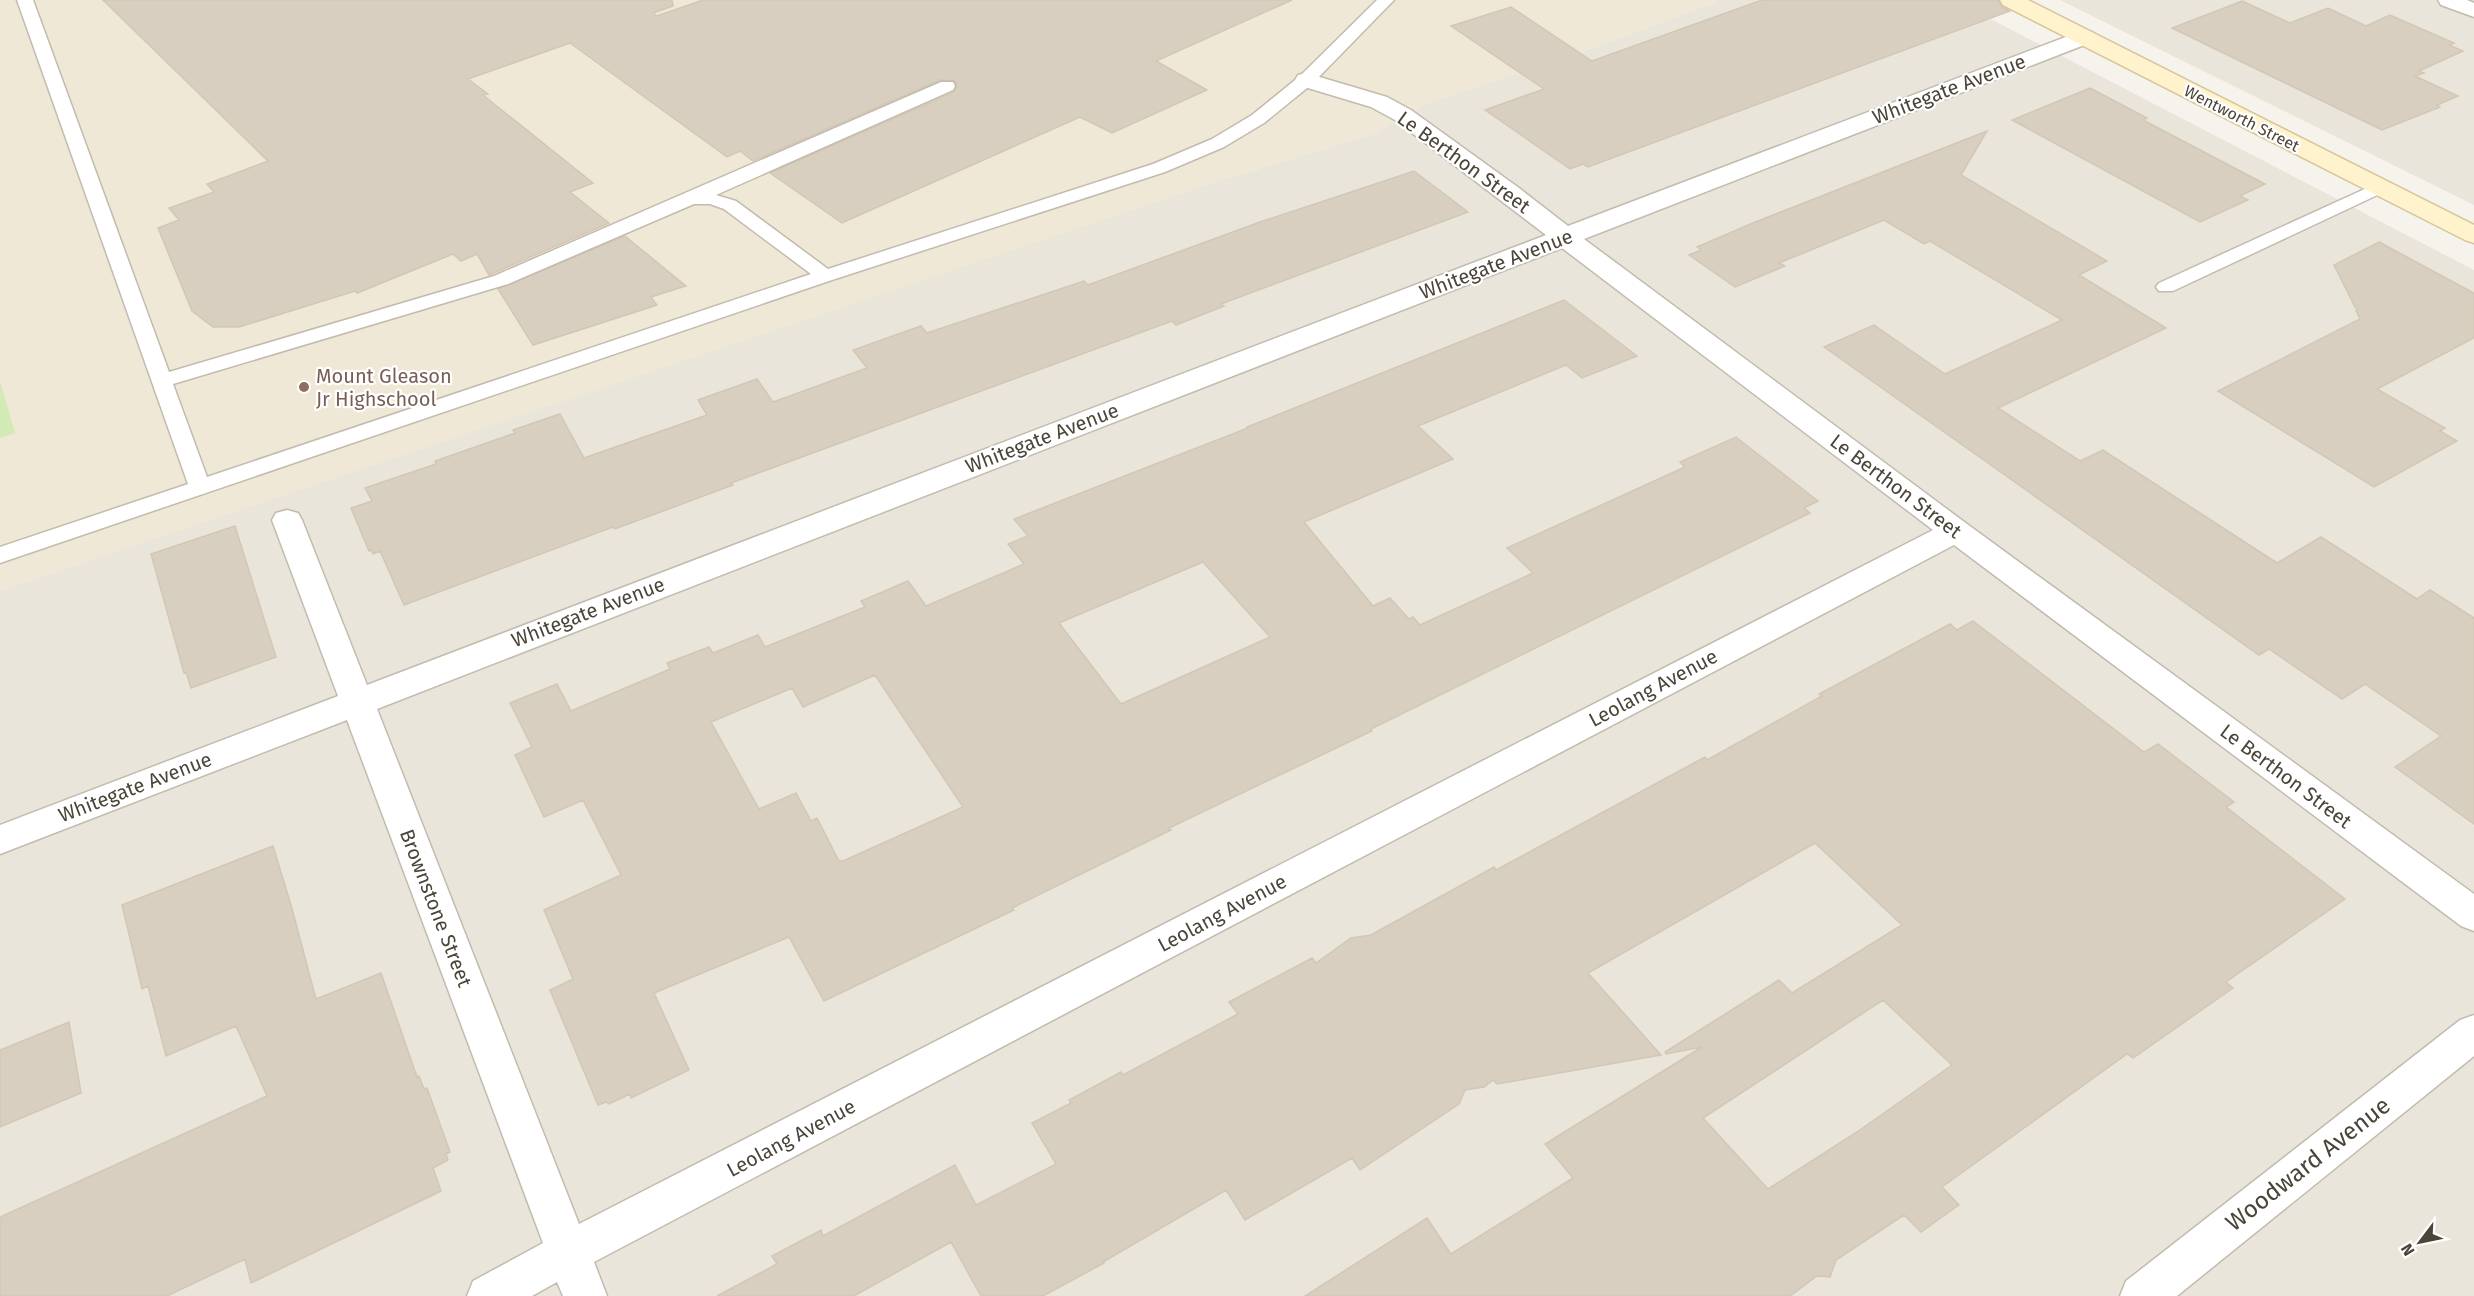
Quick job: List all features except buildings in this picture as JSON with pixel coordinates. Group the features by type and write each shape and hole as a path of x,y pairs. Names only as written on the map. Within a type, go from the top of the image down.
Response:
{"street":[{"name":"Wentworth Street","path":"2011,0 2474,235"},
{"path":"2449,0 2474,11"},
{"name":"Whitegate Avenue","path":"0,840 2084,37"},
{"name":"Le Berthon Street","path":"1306,80 1382,104 1403,115 1510,193 1564,237 1956,531 2474,915"},
{"name":"Brownstone Street","path":"287,520 585,1296"},
{"name":"Leolang Avenue","path":"489,1296 569,1252 1956,531"},
{"name":"Woodward Avenue","path":"2142,1296 2474,1032"}],"lane":[{"path":"25,0 200,487"},
{"path":"0,555 825,276 1190,156 1218,143 1258,119 1306,80 1386,0"},
{"path":"161,381 501,280 947,86"},
{"path":"2166,287 2380,187"},
{"path":"691,199 712,199 730,205 825,276"}],"shaded area":[{"name":"Mount Gleason Jr Highschool","path":"0,0 1718,1 1593,48 1428,103 1373,134 1215,182 0,591"},
{"path":"1716,0 1954,0 2474,270 2474,1296 0,1296 0,588 1215,182 1373,134 1428,103 1593,48 1718,1"},
{"path":"2060,0 2474,0 2474,205"}],"green space":[{"path":"0,381 15,433 0,438"}],"place":[{"name":"Mount Gleason Jr Highschool","path":"304,387"}]}
